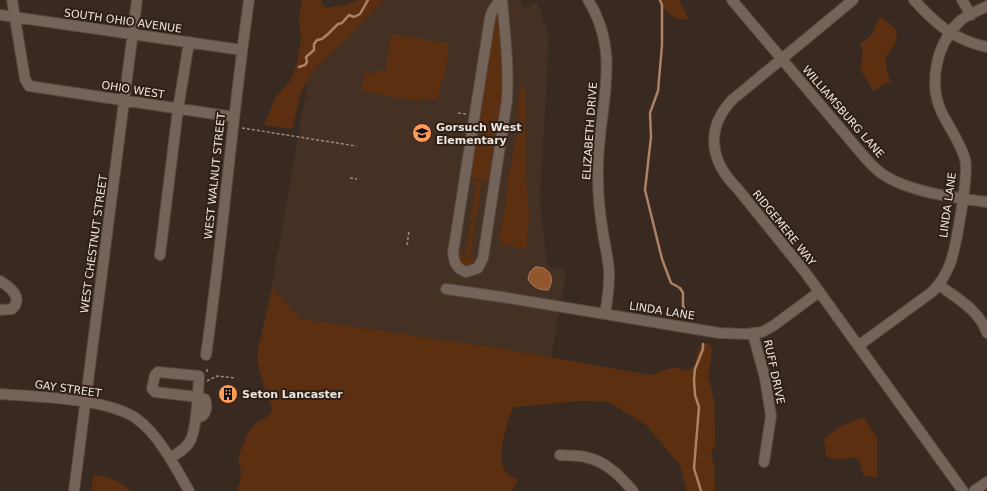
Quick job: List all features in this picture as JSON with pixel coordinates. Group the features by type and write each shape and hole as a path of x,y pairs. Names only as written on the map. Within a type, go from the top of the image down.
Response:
{"street":[{"path":"12,0 14,17"},
{"name":"WEST CHESTNUT STREET","path":"74,491 137,0"},
{"name":"WEST WALNUT STREET","path":"206,355 249,0"},
{"path":"501,0 507,53 507,100 483,258 478,268 466,272 456,265 453,253 490,18 492,10 501,0"},
{"name":"ELIZABETH DRIVE","path":"588,0 602,29 606,52 607,74 598,177 599,206 610,277 606,314"},
{"name":"WILLIAMSBURG LANE","path":"732,0 870,164 881,173 895,182 911,188 963,199 987,202"},
{"name":"RIDGEMERE WAY","path":"853,0 732,100 721,114 715,130 714,150 719,164 729,180 805,272 963,491"},
{"path":"914,0 932,19 950,33 964,40 987,47"},
{"path":"962,0 971,15"},
{"name":"LINDA LANE","path":"858,346 885,325 918,303 939,285 951,262 963,199 966,162 958,141 942,113 935,91 936,67 950,33 959,22 987,6"},
{"name":"SOUTH OHIO AVENUE","path":"0,15 242,50"},
{"name":"OHIO WEST","path":"14,17 24,79 28,86 178,110 234,117"},
{"path":"160,256 178,110 189,42"},
{"path":"0,282 12,289 17,299 17,303 12,309 0,310"},
{"path":"939,285 972,311 987,333"},
{"name":"LINDA LANE","path":"446,289 719,333 736,334 753,334 762,332 773,326 819,292"},
{"name":"RUFF DRIVE","path":"753,334 765,378 771,418 764,462"},
{"path":"170,458 185,449 192,438 196,417 198,397 199,382 200,376 158,372 155,375 152,389 154,392 198,397"},
{"name":"GAY STREET","path":"0,394 86,402 117,409 137,419 155,438 170,458 188,491"},
{"path":"560,455 585,457 602,463 620,476 632,491"},
{"path":"974,491 987,482"}],"path":[{"path":"458,113 470,115"},
{"path":"242,128 356,146"},
{"path":"350,178 357,179"},
{"path":"406,245 410,231"},
{"path":"199,382 205,382 217,376 235,378"}],"shaded area":[{"path":"302,0 322,0 321,3 326,8 344,5 358,0 383,0 348,37 315,68 301,92 292,129 264,125 275,98 291,80 297,62 301,40 299,20"},
{"name":"Gorsuch West Elementary","path":"376,0 520,0 525,8 537,2 549,37 540,201 547,266 566,269 551,358 267,314 311,64"},
{"path":"658,0 679,0 689,19 679,19 671,15"},
{"path":"498,15 503,65 504,96 491,181 470,178 495,19"},
{"path":"881,17 897,31 895,44 885,58 888,75 891,82 881,86 874,92 860,70 863,51 860,44 871,35 876,23"},
{"path":"391,34 449,44 444,79 442,79 438,100 423,98 419,101 362,91 364,74 366,72 376,74 377,70 385,72"},
{"path":"524,87 526,93 525,159 529,217 527,247 521,250 508,244 503,245 499,241 507,198 508,178 519,126 518,106 520,89"},
{"path":"469,180 482,182 475,222 470,221 476,186"},
{"path":"470,224 475,224 470,255 458,253 460,249 465,252 466,251"},
{"path":"457,255 478,258 478,260 474,265 466,266 460,262"},
{"path":"535,267 544,268 550,274 551,281 548,290 536,288 528,279 530,272"},
{"path":"272,288 301,319 521,352 650,375 675,367 686,371 696,364 699,347 705,343 710,345 712,351 708,377 714,399 715,445 711,454 714,465 715,491 687,491 680,465 646,425 609,402 583,401 513,407 505,431 502,450 503,466 506,472 517,480 511,491 236,491 240,483 241,471 238,457 248,433 255,424 268,416 272,411 257,361 258,350"},
{"path":"864,417 877,438 877,478 864,476 860,463 854,457 837,460 826,456 824,439 841,426"},
{"path":"94,474 114,480 131,491 91,491"}],"waterway":[{"path":"299,67 305,65 307,62 306,57 314,50 314,44 317,40 322,39 338,24 342,23 349,15 354,17 360,14 368,0"},
{"path":"660,0 662,5 662,45 658,91 650,113 651,137 645,190 662,259 671,283 680,288 683,293 683,306 688,316"},
{"path":"701,491 694,468 699,407 695,395 694,380 695,369 703,349 703,344"}],"place":[{"name":"Gorsuch West Elementary","path":"422,133"},
{"name":"Seton Lancaster","path":"228,394"}]}
